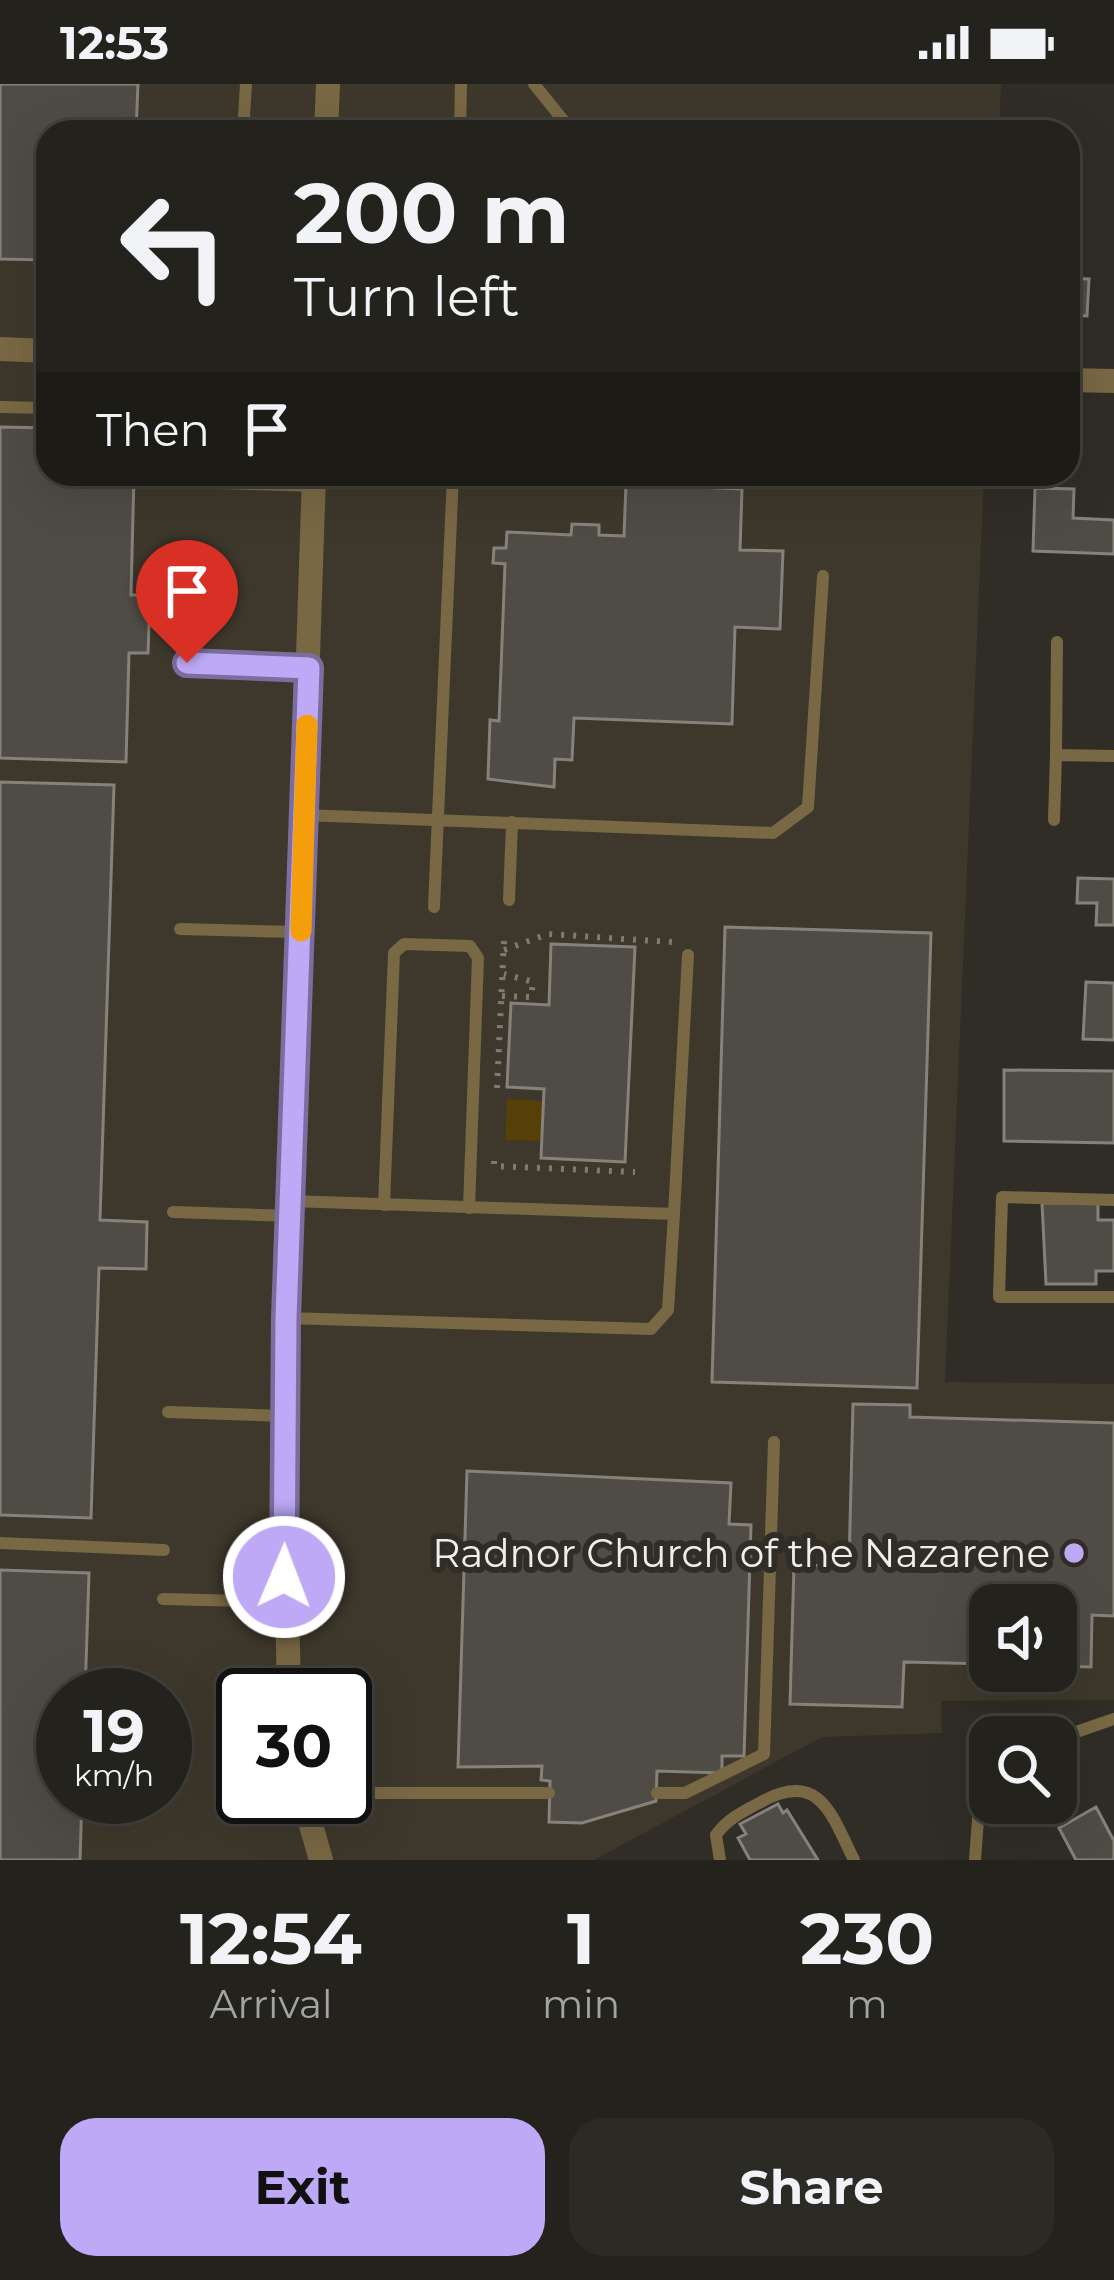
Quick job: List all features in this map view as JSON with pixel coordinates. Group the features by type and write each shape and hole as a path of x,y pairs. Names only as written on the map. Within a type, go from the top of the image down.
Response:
{"street":[{"path":"326,120 328,84"},
{"path":"0,350 36,351"},
{"path":"1080,380 1114,381"},
{"path":"288,1668 283,1416 314,486"},
{"path":"311,1824 321,1860"}],"lane":[{"path":"244,120 246,84"},
{"path":"460,120 461,84"},
{"path":"534,84 563,120"},
{"path":"0,406 36,408"},
{"path":"434,907 452,486"},
{"path":"304,815 773,833 808,807 824,576"},
{"path":"1054,820 1057,642"},
{"path":"187,663 309,668"},
{"path":"1056,755 1114,756"},
{"path":"509,900 512,822"},
{"path":"180,929 301,932"},
{"path":"384,1204 394,952 404,944 470,946 478,958 469,1208"},
{"path":"286,1318 652,1329 668,1310 688,955"},
{"path":"1114,1201 1002,1197 999,1297 1114,1297"},
{"path":"173,1212 384,1204 674,1214"},
{"path":"168,1412 283,1416"},
{"path":"657,1793 685,1793 764,1754 774,1442"},
{"path":"0,1543 164,1550"},
{"path":"163,1599 284,1602"},
{"path":"1077,1732 1114,1719"},
{"path":"720,1860 716,1835 724,1824 778,1792 800,1790 822,1800 854,1860"},
{"path":"372,1793 550,1793"},
{"path":"975,1860 978,1824"}],"path":[{"path":"497,1099 504,946 548,934 689,943 688,955"},
{"path":"502,996 531,997 532,982 503,974"},
{"path":"495,1143 494,1166 635,1172"}],"shaded area":[{"path":"0,84 1001,84 1000,120 36,120 36,486 983,486 945,1382 1114,1384 1114,1700 941,1701 942,1733 822,1737 594,1860 0,1860"},
{"path":"507,1099 543,1101 541,1141 505,1140"}],"building":[{"path":"0,84 138,84 136,120 36,120 36,260 0,259"},
{"path":"1080,279 1089,279 1087,316 1080,316"},
{"path":"0,427 36,428 36,486 134,486 131,595 150,595 148,653 129,653 126,762 0,758"},
{"path":"626,486 742,489 740,550 783,551 780,629 735,627 732,724 574,718 572,760 555,759 554,787 488,779 490,720 499,721 505,564 493,563 494,548 506,548 507,532 571,535 572,524 599,525 599,535 624,536"},
{"path":"1035,488 1074,489 1073,518 1114,520 1114,554 1033,551"},
{"path":"0,782 114,785 100,1220 147,1222 146,1269 99,1268 91,1518 0,1515"},
{"path":"1078,878 1114,879 1114,925 1096,925 1097,903 1077,903"},
{"path":"725,927 931,933 917,1388 712,1382"},
{"path":"551,944 635,947 625,1162 541,1158 544,1089 507,1087 511,1003 549,1005"},
{"path":"1086,982 1114,983 1114,1040 1083,1039"},
{"path":"1004,1070 1114,1071 1114,1143 1004,1141"},
{"path":"1042,1203 1098,1203 1098,1220 1114,1220 1114,1271 1096,1271 1096,1284 1046,1284"},
{"path":"853,1404 910,1405 910,1417 1114,1423 1114,1616 1092,1615 1091,1667 1077,1667 1077,1584 969,1584 969,1664 904,1662 902,1707 790,1704 794,1565 849,1566"},
{"path":"467,1471 731,1483 729,1524 751,1525 744,1756 722,1756 722,1773 657,1771 656,1801 582,1823 549,1822 550,1781 541,1780 542,1766 458,1767"},
{"path":"0,1570 89,1573 86,1668 36,1668 36,1824 81,1824 80,1860 0,1860"},
{"path":"778,1804 783,1813 787,1810 818,1860 750,1860 738,1838 746,1834 740,1824"},
{"path":"1096,1807 1114,1841 1114,1860 1076,1860 1059,1828 1077,1824 1077,1818"}],"slow traffic":[{"path":"301,931 307,725"}],"place":[{"name":"Radnor Church of the Nazarene","path":"1074,1553"}],"route":[{"path":"187,663 309,668 283,1416 284,1577"}]}
